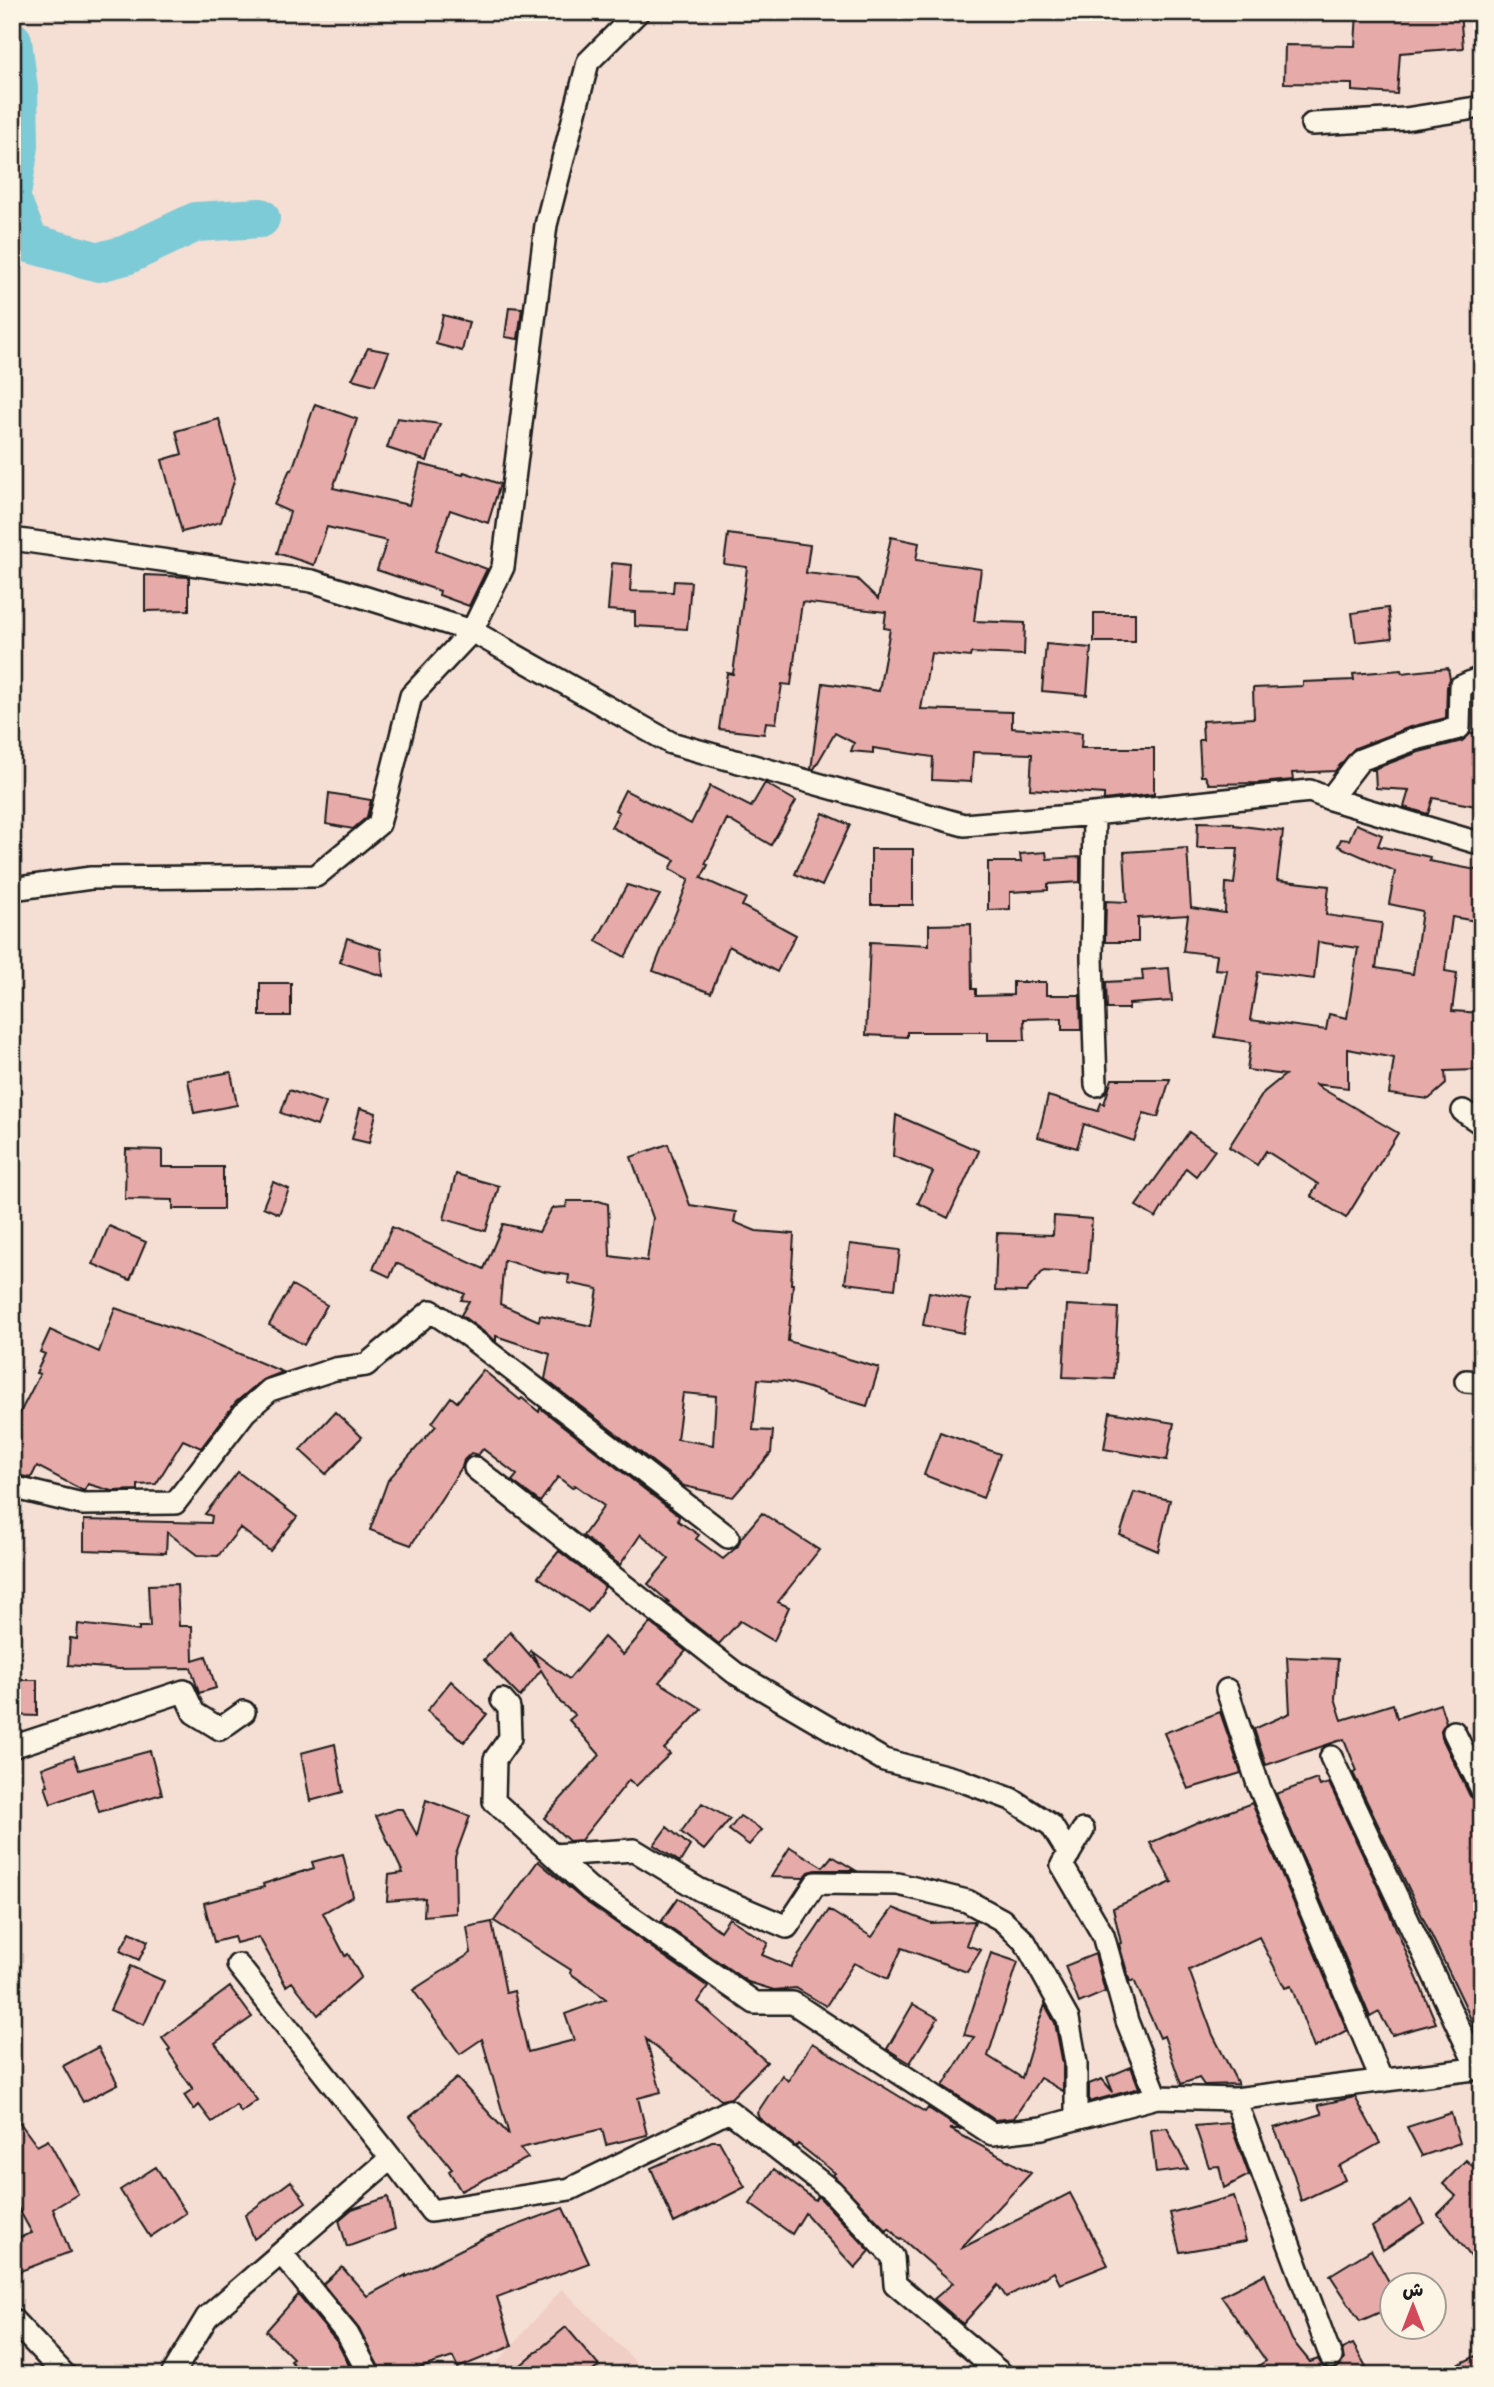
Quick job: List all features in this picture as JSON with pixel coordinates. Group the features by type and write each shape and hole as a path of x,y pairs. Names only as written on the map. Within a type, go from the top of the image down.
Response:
{"street":[{"path":"12,889 92,878 316,876 379,824 411,696 472,631 503,567 546,225 588,62 638,12"},
{"path":"1312,124 1405,118 1482,107"},
{"path":"12,539 313,582 472,631 671,743 964,825 1310,791 1482,844"},
{"path":"1330,799 1360,760 1415,739 1459,728 1460,687 1482,677"},
{"path":"1094,814 1092,958 1096,1085"},
{"path":"1464,1111 1482,1124"},
{"path":"12,1487 82,1504 175,1503 245,1412 270,1390 335,1369 366,1365 431,1311 468,1336 728,1538"},
{"path":"475,1468 734,1673 884,1760 960,1780 1011,1799 1051,1825 1069,1854"},
{"path":"1227,1690 1258,1784 1382,2081"},
{"path":"12,1747 184,1691 194,1713 220,1728 244,1712"},
{"path":"502,1700 509,1708 510,1738 495,1759 494,1801 589,1888 755,2003 793,2003 992,2134 1042,2128 1157,2097 1235,2099 1480,2069 1331,1757"},
{"path":"1454,1732 1482,1790"},
{"path":"1083,1830 1062,1865 1103,1935 1127,2021 1157,2097"},
{"path":"553,1855 634,1850 700,1890 788,1927 816,1883 898,1884 967,1901 1002,1920 1025,1941 1068,2019 1076,2063 1076,2119"},
{"path":"238,1965 431,2211 570,2189 729,2111 832,2191 893,2257 895,2284 1003,2375"},
{"path":"1235,2099 1331,2357"},
{"path":"172,2375 207,2317 391,2158"},
{"path":"282,2254 348,2335 367,2375"},
{"path":"12,2319 65,2375"}],"shaded area":[{"path":"562,2289 649,2375 486,2375"},
{"path":"12,2357 33,2375 12,2375"}],"building":[{"path":"1357,12 1460,12 1463,48 1400,53 1397,94 1352,91 1352,84 1284,83 1285,45 1355,46"},
{"path":"509,307 522,308 518,339 505,337"},
{"path":"443,315 469,322 462,351 436,344"},
{"path":"368,348 389,352 375,385 352,379"},
{"path":"315,404 357,419 333,488 409,505 420,464 463,475 464,472 500,484 488,523 450,510 436,550 487,569 469,606 439,595 440,591 377,570 387,541 327,527 314,565 277,553 290,512 274,505 290,469 292,470"},
{"path":"397,418 440,424 427,461 387,448"},
{"path":"219,419 235,478 221,522 182,532 162,460 182,454 176,431"},
{"path":"728,534 810,545 806,573 857,579 878,599 891,537 919,543 916,560 981,569 974,621 1025,623 1024,655 971,653 970,657 931,653 921,709 1012,712 1012,728 1082,733 1081,748 1154,748 1154,794 1104,800 1104,794 1030,789 1032,754 973,752 971,782 932,780 933,757 873,748 873,753 851,751 854,743 835,733 814,769 811,769 823,683 879,691 890,629 884,628 886,612 802,602 791,685 782,684 776,723 766,722 764,734 719,729 727,673 733,674 747,567 724,564"},
{"path":"612,563 632,565 630,591 673,592 674,581 691,582 687,629 635,626 635,612 608,610"},
{"path":"145,575 189,577 189,610 145,611"},
{"path":"1388,608 1392,638 1356,642 1352,613"},
{"path":"1094,613 1135,613 1135,642 1094,642"},
{"path":"1046,644 1091,648 1087,695 1042,691"},
{"path":"1448,668 1450,679 1447,687 1446,718 1410,727 1355,748 1335,771 1292,773 1293,780 1259,783 1209,784 1205,776 1201,776 1199,740 1203,740 1202,721 1254,718 1253,688 1354,680 1353,674"},
{"path":"1482,729 1482,775 1476,776 1476,806 1433,798 1428,814 1404,807 1409,790 1376,788 1375,770 1371,770 1419,752 1462,741"},
{"path":"765,783 796,801 771,845 727,819 701,878 746,898 742,906 796,935 777,972 729,946 711,993 653,971 689,879 670,869 675,860 611,827 619,812 615,810 625,790 691,824 710,786 751,807"},
{"path":"329,793 371,800 367,817 353,829 326,824"},
{"path":"823,813 850,825 822,886 795,874"},
{"path":"1198,822 1234,823 1283,831 1277,880 1329,886 1326,915 1382,923 1376,968 1413,974 1422,911 1389,904 1395,871 1338,846 1341,839 1349,840 1356,824 1382,835 1378,846 1430,857 1429,861 1482,871 1482,922 1452,917 1445,971 1457,973 1452,1011 1482,1013 1478,1070 1445,1071 1446,1084 1429,1099 1389,1094 1394,1058 1348,1049 1348,1088 1314,1084 1398,1133 1346,1218 1311,1196 1318,1184 1266,1151 1257,1165 1229,1147 1264,1092 1285,1075 1247,1070 1251,1042 1215,1037 1227,970 1215,969 1217,955 1183,951 1188,915 1138,918 1138,942 1105,942 1106,901 1127,902 1124,852 1187,848 1191,908 1225,913 1226,883 1234,884 1238,848 1197,848","holes":["1318,942 1358,948 1347,1018 1329,1014 1326,1030 1250,1020 1258,972 1314,979"]},
{"path":"871,849 913,849 913,905 871,905"},
{"path":"1046,852 1047,859 1080,857 1080,882 1048,884 1048,890 1010,892 1010,909 988,910 988,862 1021,862 1020,854"},
{"path":"627,885 660,895 625,957 596,941"},
{"path":"971,924 972,989 976,989 976,996 1013,995 1013,982 1046,982 1046,995 1080,995 1081,1030 1062,1030 1062,1018 1024,1019 1025,1040 988,1040 988,1032 907,1032 907,1037 866,1035 870,942 929,945 929,925"},
{"path":"347,938 381,949 383,976 340,962"},
{"path":"1169,968 1172,1001 1129,1004 1129,1009 1107,1009 1106,982 1143,980 1142,970"},
{"path":"260,983 291,983 291,1016 260,1016"},
{"path":"231,1072 237,1105 194,1113 188,1080"},
{"path":"1112,1079 1170,1079 1158,1117 1144,1113 1134,1141 1084,1124 1077,1148 1038,1137 1048,1096 1098,1111 1101,1103 1104,1104"},
{"path":"289,1090 326,1103 317,1126 281,1113"},
{"path":"360,1108 376,1113 369,1143 352,1139"},
{"path":"896,1115 979,1151 948,1218 918,1203 933,1172 893,1156"},
{"path":"1189,1132 1215,1150 1196,1176 1186,1168 1156,1218 1136,1206"},
{"path":"668,1144 690,1205 736,1212 734,1222 756,1231 794,1234 788,1341 879,1368 867,1406 784,1381 758,1379 753,1430 773,1431 771,1453 733,1497 684,1486 545,1379 550,1354 496,1336 496,1341 461,1315 469,1301 461,1300 465,1294 396,1263 390,1277 373,1269 392,1227 484,1269 503,1224 539,1232 552,1208 566,1207 567,1201 599,1201 608,1204 610,1256 647,1261 653,1218 631,1157","holes":["504,1260 545,1272 569,1275 568,1283 598,1289 592,1326 540,1315 539,1321 500,1304","683,1393 716,1396 713,1445 677,1439"]},
{"path":"126,1149 162,1150 162,1167 223,1167 223,1209 173,1209 173,1200 125,1199"},
{"path":"456,1174 499,1186 486,1231 444,1219"},
{"path":"273,1182 289,1189 279,1214 263,1207"},
{"path":"1054,1216 1092,1219 1088,1274 1043,1271 1026,1292 995,1291 997,1233 1053,1235"},
{"path":"109,1226 146,1242 130,1280 93,1264"},
{"path":"850,1244 900,1250 895,1289 845,1283"},
{"path":"292,1285 327,1305 304,1345 269,1325"},
{"path":"929,1292 970,1300 963,1333 923,1325"},
{"path":"1067,1305 1118,1308 1114,1379 1063,1377"},
{"path":"115,1308 199,1337 283,1372 262,1380 236,1402 201,1448 183,1440 156,1484 138,1485 138,1490 112,1491 88,1484 84,1491 37,1466 31,1478 12,1474 12,1428 40,1374 36,1373 45,1354 40,1352 50,1330 99,1352"},
{"path":"483,1370 520,1400 522,1398 539,1412 540,1408 679,1516 678,1521 699,1535 696,1539 723,1559 738,1546 741,1538 762,1513 819,1550 778,1602 789,1607 774,1641 740,1621 719,1644 667,1603 669,1602 648,1584 669,1559 641,1534 620,1565 583,1536 604,1506 575,1485 572,1488 558,1477 540,1502 512,1481 517,1475 483,1449 478,1455 471,1453 464,1460 411,1545 370,1530 388,1480 436,1426 432,1423 451,1397 457,1402"},
{"path":"335,1412 362,1437 326,1474 300,1450"},
{"path":"1110,1412 1174,1423 1167,1460 1104,1449"},
{"path":"940,1432 1000,1454 983,1498 924,1475"},
{"path":"238,1472 297,1517 270,1551 240,1528 218,1556 197,1555 167,1532 166,1553 84,1550 84,1520 211,1523 212,1516 205,1514"},
{"path":"1134,1492 1170,1500 1158,1551 1120,1535"},
{"path":"559,1551 605,1587 588,1612 538,1577"},
{"path":"177,1584 179,1626 192,1626 193,1660 206,1656 216,1688 199,1693 191,1668 119,1669 68,1665 70,1638 77,1639 78,1624 139,1631 139,1627 150,1627 148,1585"},
{"path":"650,1623 686,1651 659,1682 702,1709 664,1749 670,1754 636,1786 629,1780 581,1840 569,1841 544,1818 600,1755 569,1720 575,1715 560,1702 541,1670 520,1697 484,1660 510,1632 540,1667 530,1650 569,1679 604,1637 623,1655"},
{"path":"1287,1657 1338,1659 1335,1698 1342,1720 1393,1704 1397,1718 1440,1704 1446,1722 1441,1730 1442,1738 1470,1796 1482,1809 1482,2046 1353,1773 1357,1771 1344,1739 1266,1765 1254,1729 1290,1713"},
{"path":"12,1680 37,1680 37,1716 12,1715"},
{"path":"451,1681 487,1714 464,1742 427,1711"},
{"path":"1220,1712 1241,1773 1188,1789 1164,1733"},
{"path":"335,1744 343,1792 310,1801 301,1753"},
{"path":"150,1751 162,1794 99,1812 92,1789 51,1804 42,1768 74,1756 79,1770"},
{"path":"1317,1779 1320,1786 1329,1783 1384,1900 1436,2023 1392,2035 1379,2012 1370,2017 1276,1794"},
{"path":"426,1800 470,1816 455,1857 456,1913 424,1916 425,1898 387,1901 389,1875 403,1873 376,1816 402,1809 417,1835"},
{"path":"702,1803 730,1819 704,1850 681,1832"},
{"path":"1252,1803 1347,2030 1314,2048 1291,1986 1285,1988 1259,1937 1189,1970 1213,2035 1238,2084 1204,2085 1199,2078 1181,2084 1164,2036 1160,2038 1134,1980 1130,1982 1119,1944 1121,1943 1113,1908 1172,1882 1150,1843 1200,1821"},
{"path":"740,1816 762,1830 749,1845 729,1830"},
{"path":"667,1827 690,1846 680,1862 654,1845"},
{"path":"790,1847 823,1867 832,1856 855,1870 816,1870 809,1872 804,1878 771,1877"},
{"path":"343,1854 353,1896 323,1913 345,1956 348,1954 361,1977 318,2015 292,1982 286,1986 259,1937 236,1943 234,1937 214,1942 204,1903 264,1887 263,1884 314,1868 312,1862"},
{"path":"538,1861 582,1899 708,1987 698,2002 767,2062 731,2098 721,2100 646,2039 661,2092 638,2098 647,2135 606,2145 602,2129 520,2148 528,2158 461,2191 449,2171 452,2169 410,2117 457,2078 509,2135 482,2039 460,2054 413,1990 471,1953 467,1927 492,1922 506,1993 514,1991 528,2052 574,2040 565,2014 606,1999 570,1973 571,1970 494,1921"},
{"path":"678,1898 720,1931 729,1918 768,1943 762,1955 791,1967 829,1910 872,1937 893,1908 931,1923 975,1921 966,1945 981,1950 967,1972 902,1948 888,1979 854,1963 826,2006 796,1988 774,1990 748,1982 661,1922"},
{"path":"130,1932 148,1941 139,1960 120,1951"},
{"path":"991,1953 1018,1962 988,2056 1022,2078 1045,2005 1055,2023 1063,2064 1063,2091 1040,2078 1014,2118 995,2120 943,2086 974,2037 964,2035"},
{"path":"1095,1954 1105,1992 1079,2003 1065,1966"},
{"path":"130,1966 164,1981 144,2025 110,2010"},
{"path":"230,1987 252,2017 215,2043 257,2100 241,2112 236,2105 212,2122 199,2105 194,2110 184,2095 193,2089 177,2067 162,2038"},
{"path":"913,2004 938,2018 910,2063 887,2049"},
{"path":"812,2043 925,2112 928,2108 960,2129 950,2129 1031,2173 960,2249 1070,2193 1108,2265 1060,2284 1054,2272 1006,2297 998,2285 963,2324 934,2299 953,2283 889,2228 887,2231 833,2175 835,2173 759,2118 757,2113 782,2075 788,2081"},
{"path":"98,2047 118,2084 83,2102 63,2066"},
{"path":"1131,2067 1139,2088 1089,2102 1089,2084 1102,2079 1113,2092 1107,2077"},
{"path":"1355,2097 1380,2143 1339,2166 1345,2180 1301,2201 1294,2175 1274,2128 1322,2114 1318,2105"},
{"path":"12,2112 37,2146 48,2140 78,2194 53,2209 70,2252 18,2272 12,2259 12,2240 32,2233 12,2197"},
{"path":"1451,2113 1460,2143 1422,2156 1407,2127"},
{"path":"1230,2123 1249,2175 1224,2188 1219,2166 1209,2167 1195,2126"},
{"path":"1167,2128 1188,2169 1156,2173 1151,2130"},
{"path":"712,2141 719,2141 745,2187 674,2223 651,2168"},
{"path":"1466,2160 1482,2175 1482,2271 1438,2214 1456,2196 1443,2184"},
{"path":"156,2167 186,2213 150,2237 120,2190"},
{"path":"774,2169 815,2200 818,2196 870,2251 855,2268 805,2213 792,2234 750,2204"},
{"path":"291,2181 306,2202 254,2239 245,2215"},
{"path":"1234,2196 1246,2241 1180,2252 1170,2213"},
{"path":"388,2197 395,2229 347,2247 339,2220 352,2209"},
{"path":"1411,2200 1424,2223 1383,2250 1372,2227"},
{"path":"563,2208 589,2263 497,2297 512,2346 458,2368 453,2357 398,2375 382,2375 359,2329 323,2284 342,2267 367,2296 486,2237"},
{"path":"1371,2250 1383,2272 1378,2272 1378,2313 1360,2321 1330,2275"},
{"path":"1265,2274 1292,2340 1310,2362 1318,2359 1323,2367 1336,2369 1344,2360 1342,2349 1353,2344 1371,2375 1243,2375 1266,2361 1221,2296"},
{"path":"298,2295 337,2342 354,2375 302,2375 290,2360 293,2358 266,2331"},
{"path":"566,2327 599,2366 588,2375 509,2375"},
{"path":"1482,2353 1482,2375 1436,2375"}],"waterway":[{"path":"12,41 18,89 19,146 12,189"},
{"path":"12,202 29,243 99,262 126,255 196,222 260,218"}]}
